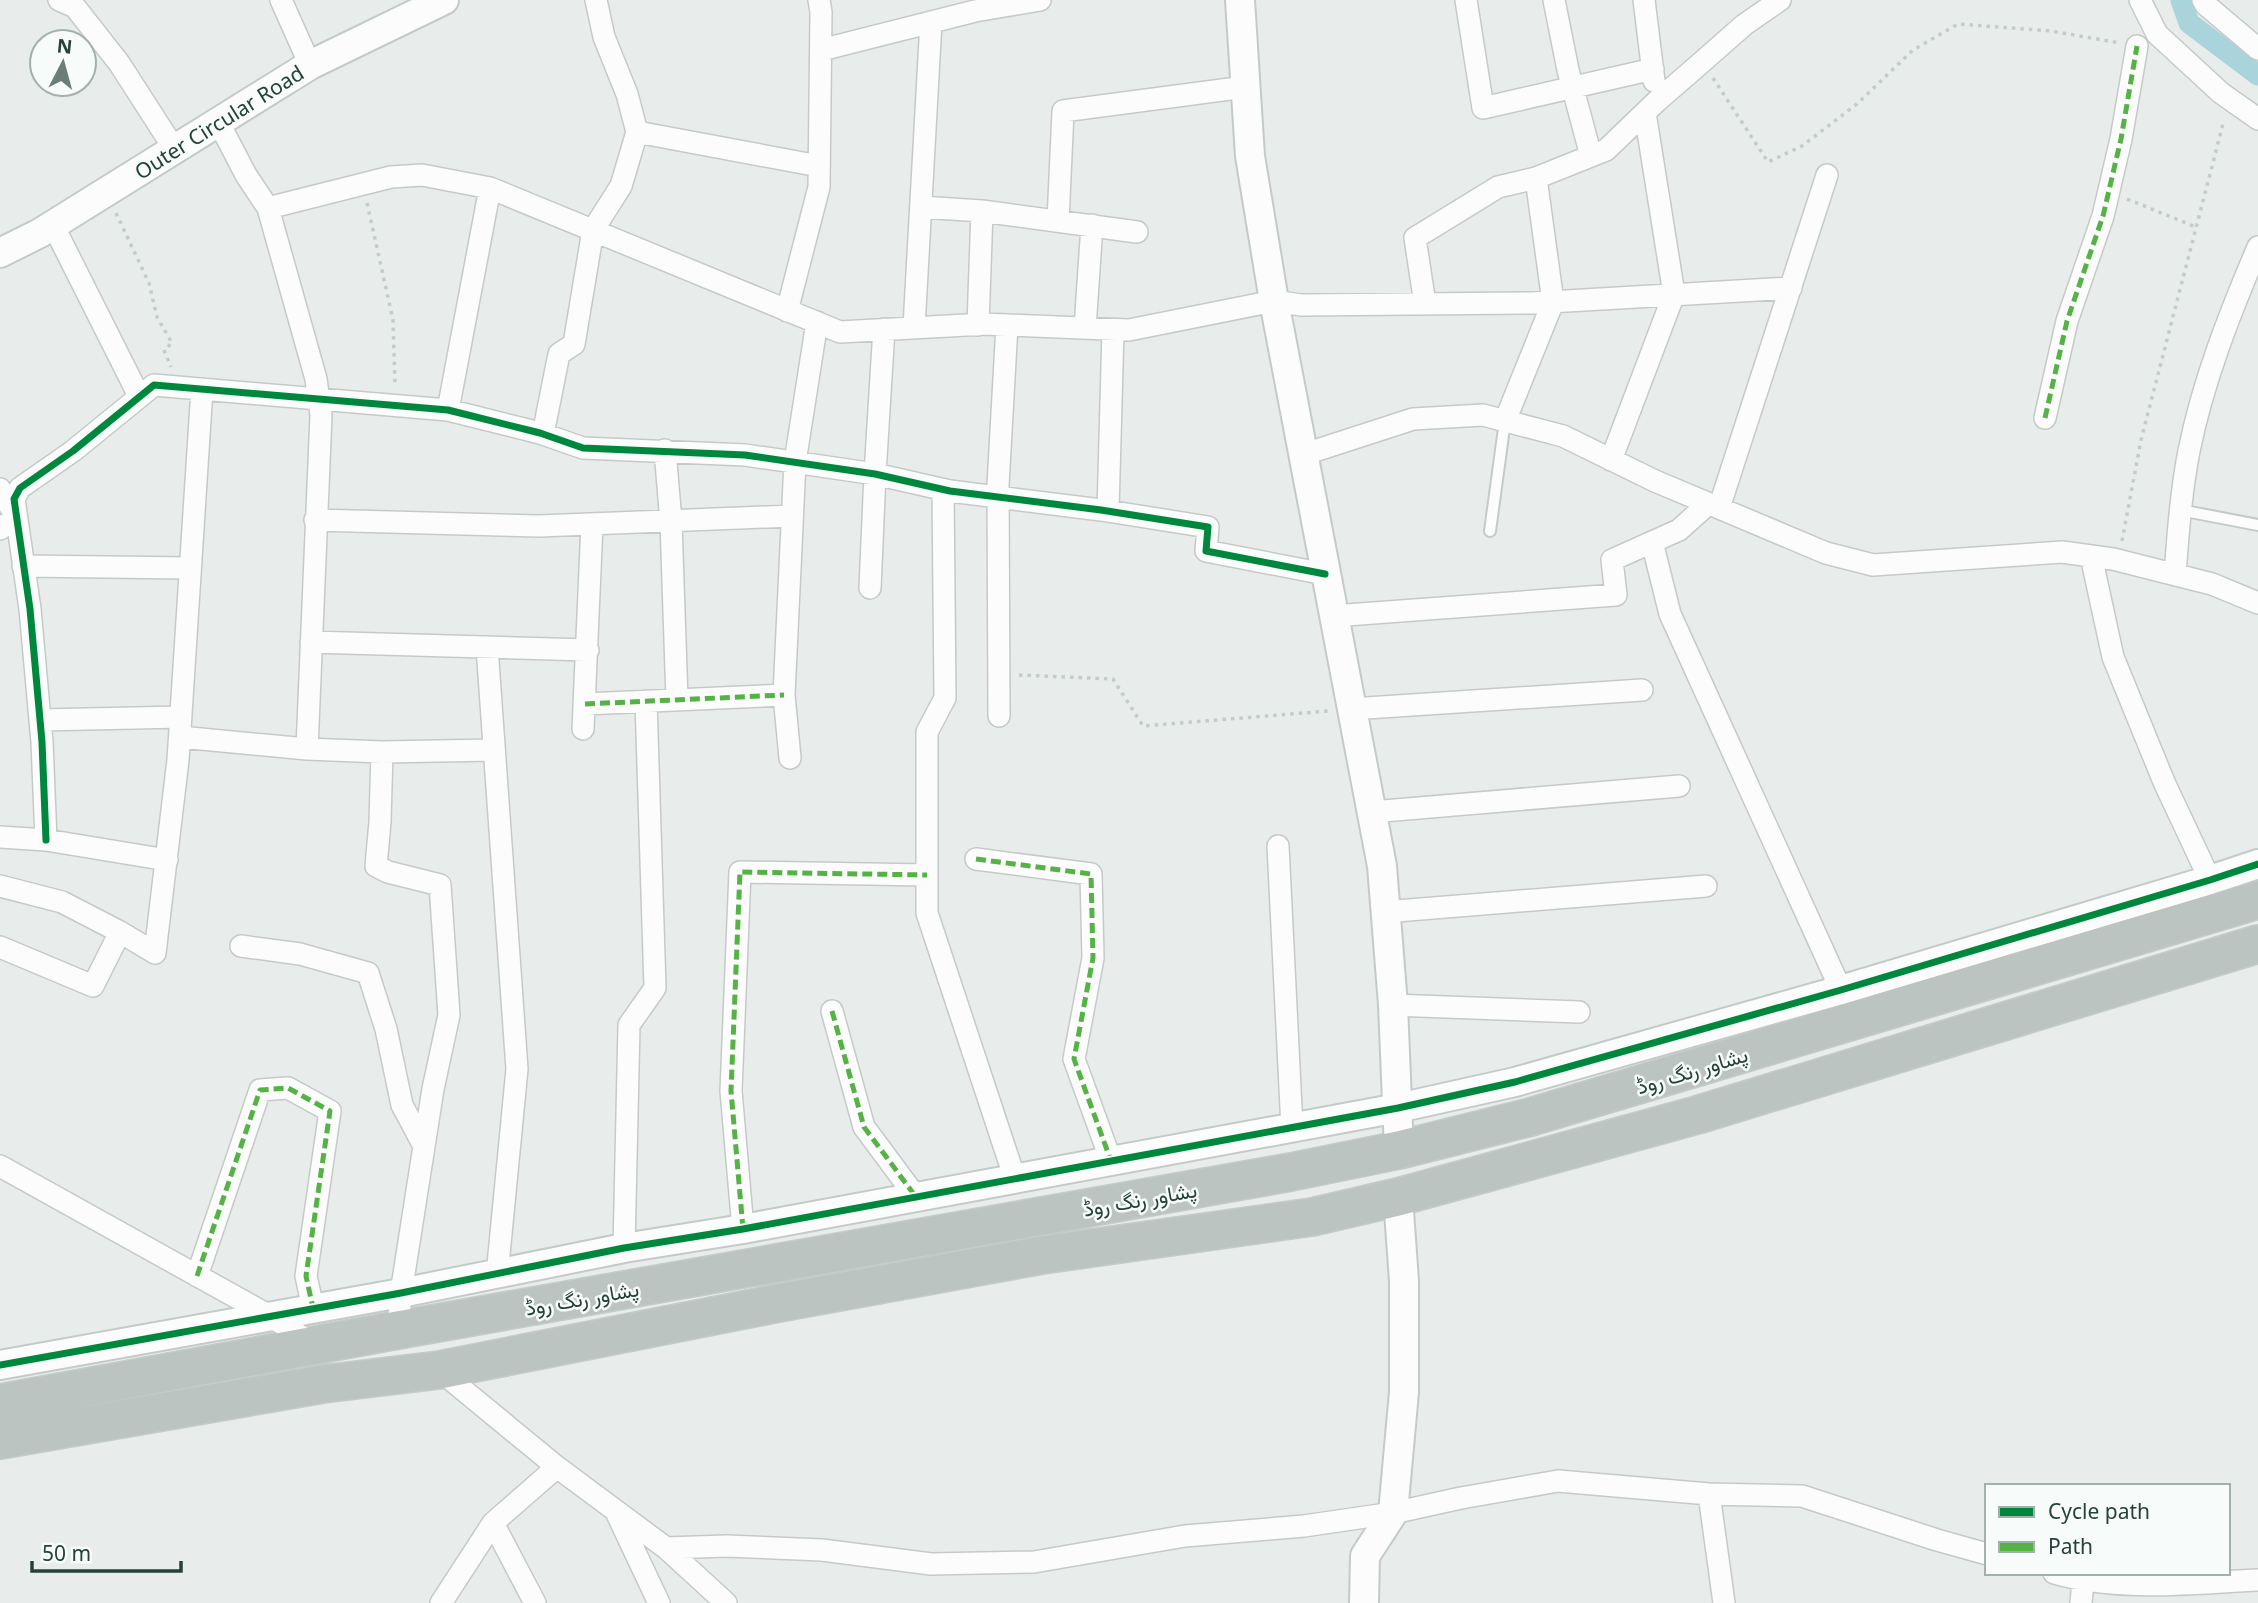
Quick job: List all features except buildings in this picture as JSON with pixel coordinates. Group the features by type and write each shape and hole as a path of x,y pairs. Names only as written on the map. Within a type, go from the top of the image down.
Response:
{"highway":[{"path":"2246,904 2253,932 2253,945"},
{"name":"پشاور رنگ روڈ","path":"0,1403 1278,1175 1399,1150 1553,1111 2246,904"},
{"name":"پشاور رنگ روڈ","path":"0,1440 323,1384 439,1370 1042,1255 1312,1217 1398,1197 1697,1115 2253,945"}],"street":[{"path":"59,0 75,7 118,63 175,150"},
{"path":"281,0 310,65"},
{"name":"Outer Circular Road","path":"0,253 53,225 310,65 444,0"},
{"path":"543,434 559,354 574,344 593,230 621,186 637,132 627,94 604,37 596,0"},
{"path":"788,311 819,187 819,0"},
{"path":"821,50 975,11 1040,0"},
{"path":"1240,0 1250,156 1273,301 1382,866 1393,1005 1399,1150"},
{"path":"1465,0 1483,108 1653,69"},
{"path":"1554,0 1572,88 1591,156"},
{"path":"1611,460 1674,294 1651,107 1653,69 1644,0"},
{"path":"1425,304 1415,238 1499,187 1535,178 1606,150 1744,25 1780,0"},
{"path":"2140,0 2157,34 2230,100 2258,120"},
{"path":"2203,0 2258,49"},
{"path":"914,327 931,22"},
{"path":"2045,418 2067,321 2109,192 2137,46"},
{"path":"1058,220 1063,111 1245,87"},
{"path":"219,123 246,175 268,208 319,398 321,415 307,749"},
{"path":"637,132 819,166"},
{"path":"268,208 391,177 422,175 490,188 840,331 978,325 1129,330 1273,301 1301,305 1553,302 1791,288"},
{"path":"1333,616 1616,595 1612,560 1679,530 1713,506 1791,288 1827,175"},
{"path":"1505,421 1553,302 1535,178"},
{"path":"448,410 490,188"},
{"path":"921,207 982,211 1137,232"},
{"path":"978,325 982,211"},
{"path":"53,225 139,396"},
{"path":"1085,328 1093,225"},
{"path":"2175,575 2180,510 2189,450 2226,324 2258,247"},
{"path":"790,758 784,695 795,462 817,323"},
{"path":"999,716 998,498 1007,326"},
{"path":"870,588 884,328"},
{"path":"1108,511 1114,330"},
{"path":"8,523 14,499 20,488 73,451 154,384 448,410 543,434 583,448 745,455 875,474 943,490 1208,527 1206,551 1325,574"},
{"path":"0,887 62,902 155,953 180,727 202,389"},
{"path":"1302,455 1413,418 1483,415 1563,436 1713,506 1826,553 1873,565 2062,552 2119,561 2212,584 2258,603"},
{"path":"666,450 677,699"},
{"path":"0,489 23,566 40,720 46,840"},
{"path":"943,490 945,698 927,732 927,913 1015,1178"},
{"path":"316,520 539,526 792,516"},
{"path":"583,729 592,524"},
{"path":"1652,542 1670,614 1841,990"},
{"path":"2091,556 2113,657 2164,782 2210,880"},
{"path":"23,566 190,568"},
{"path":"311,642 588,650"},
{"path":"487,647 517,1069 497,1275"},
{"path":"1351,709 1642,690"},
{"path":"585,704 784,695"},
{"path":"624,1248 629,1025 655,988 646,701"},
{"path":"40,720 180,727 307,749 382,752 494,750"},
{"path":"382,752 376,866 388,872 440,885 449,1015 433,1089 401,1293 398,1330"},
{"path":"1371,812 1679,786"},
{"path":"0,837 46,840 167,860"},
{"path":"1278,846 1292,1128"},
{"path":"976,859 1091,874 1093,958 1074,1059 1111,1161"},
{"path":"0,1365 497,1275 624,1248 743,1229 1398,1108 1515,1082 1841,990 2258,864"},
{"path":"743,1229 731,1091 740,872 927,875"},
{"path":"1384,912 1706,886"},
{"path":"0,947 93,986 120,932"},
{"path":"241,946 300,954 368,973 386,1029 402,1105 424,1146"},
{"path":"1393,1005 1579,1012"},
{"path":"832,1011 864,1127 916,1197"},
{"path":"197,1276 260,1090 288,1088 330,1111 306,1276 313,1308"},
{"path":"0,1166 268,1315 315,1346"},
{"path":"1364,1603 1365,1556 1393,1513 1404,1392 1405,1281 1398,1197"},
{"path":"439,1370 558,1467 666,1548 726,1603"},
{"path":"441,1603 493,1523 558,1467"},
{"path":"666,1548 727,1546 822,1550 930,1564 1034,1562 1185,1536 1304,1526 1393,1513 1558,1481 1709,1494 1801,1496 1937,1541 1985,1553"},
{"path":"1709,1494 1724,1603"},
{"path":"615,1508 659,1603"},
{"path":"493,1523 535,1603"},
{"path":"2061,1575 2083,1581 2144,1584 2258,1580"},
{"path":"2081,1603 2083,1581"}],"lane":[{"path":"1490,531 1505,421"},
{"path":"2180,510 2258,525"}],"path":[{"path":"1702,62 1768,162 1802,146 1857,104 1913,50 1958,24 2051,31 2137,46"},
{"path":"2119,561 2141,440 2230,100"},
{"path":"363,184 393,320 395,405"},
{"path":"107,192 149,283 157,317 172,343 164,350 178,387"},
{"path":"2109,192 2196,227"},
{"path":"999,674 1113,679 1143,726 1351,709"}],"waterway":[{"path":"2181,0 2189,23 2258,75"}],"marked path":[{"path":"2045,418 2067,321 2103,216 2121,139 2137,46"},
{"path":"585,704 784,695"},
{"path":"976,859 1091,874 1093,958 1074,1059 1111,1161"},
{"path":"743,1229 731,1091 740,872 927,875"},
{"path":"832,1011 864,1127 916,1197"},
{"path":"197,1276 260,1090 288,1088 330,1111 306,1276 313,1308"}],"cycle path":[{"path":"46,840 42,742 30,609 14,499 20,488 73,451 154,385 448,410 540,433 583,448 745,455 875,474 950,491 1208,527 1206,551 1325,574"},
{"path":"0,1365 401,1293 624,1248 743,1229 1398,1108 1515,1082 1841,990 2258,864"}]}
